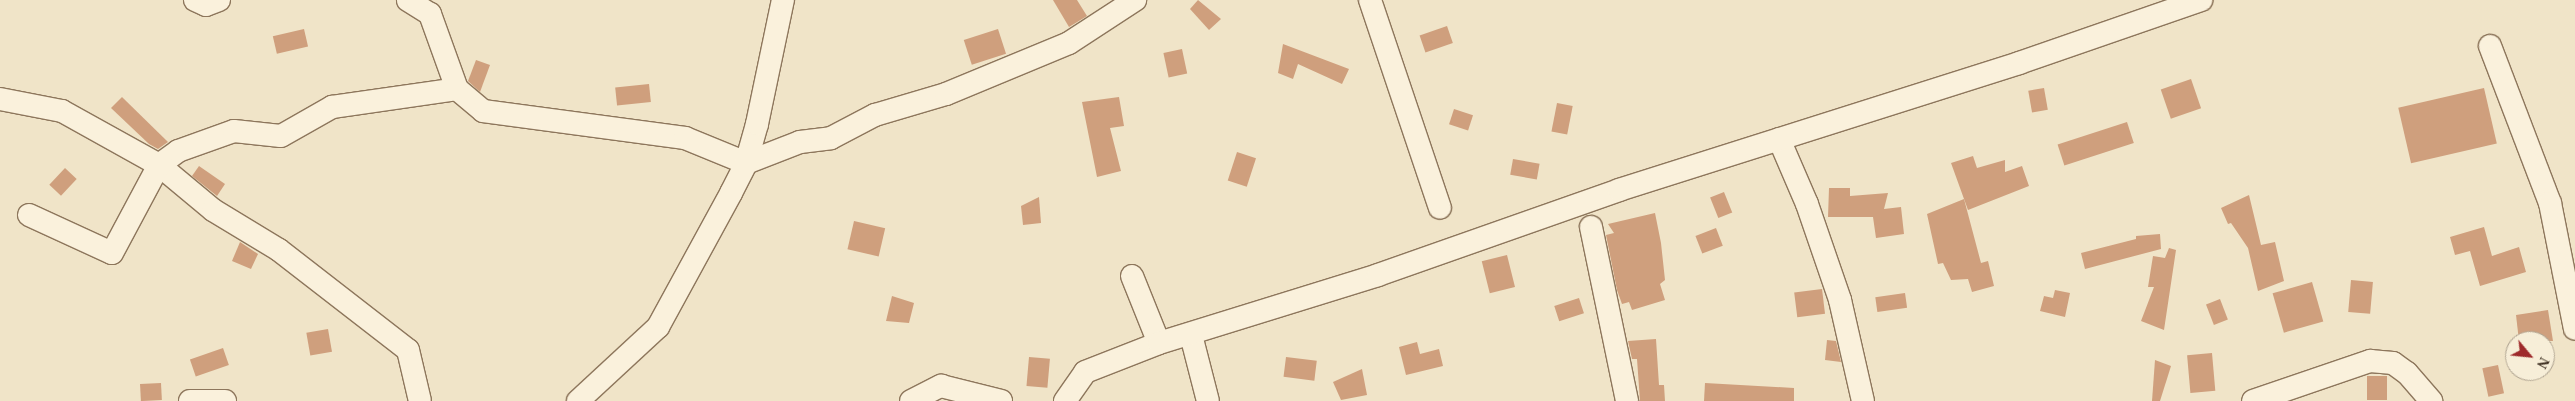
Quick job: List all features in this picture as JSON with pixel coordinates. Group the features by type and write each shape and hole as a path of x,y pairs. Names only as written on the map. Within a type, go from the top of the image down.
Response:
{"street":[{"path":"195,0 206,5 219,0"},
{"path":"408,0 430,14 456,89 483,111 685,138 746,163 800,142 831,138 875,115 946,94 1069,43 1135,0"},
{"path":"578,401 658,327 746,163 783,0"},
{"path":"1370,0 1440,208"},
{"path":"1065,401 1085,372 1159,343 1191,335 2201,0"},
{"path":"2490,46 2550,203 2575,329"},
{"path":"30,215 112,253 159,165 178,151 234,132 282,136 332,106 456,89"},
{"path":"0,98 62,111 159,165 213,210 279,250 372,326 408,350 420,401"},
{"path":"1779,139 1807,204 1840,300 1863,401"},
{"path":"1591,227 1627,401"},
{"path":"1132,276 1159,343"},
{"path":"1191,335 1208,401"},
{"path":"2253,401 2370,361 2393,363 2407,373 2431,401"},
{"path":"910,401 941,386 1001,401"},
{"path":"190,401 225,401"}],"building":[{"path":"1053,0 1077,0 1087,16 1069,27"},
{"path":"1198,0 1221,19 1209,30 1190,9"},
{"path":"1447,26 1453,43 1425,52 1420,35"},
{"path":"304,29 308,47 277,54 273,36"},
{"path":"998,29 1006,54 972,65 964,40"},
{"path":"1283,44 1349,69 1342,84 1298,64 1293,79 1278,73"},
{"path":"1182,49 1187,73 1169,77 1163,53"},
{"path":"476,60 490,65 480,92 468,81"},
{"path":"2191,79 2201,108 2171,119 2161,89"},
{"path":"649,84 651,102 617,105 615,88"},
{"path":"2044,88 2048,110 2032,112 2028,91"},
{"path":"2484,88 2497,144 2411,163 2398,108"},
{"path":"122,97 168,142 158,149 149,144 111,108"},
{"path":"1119,97 1124,126 1110,128 1121,171 1097,177 1082,102"},
{"path":"1557,103 1573,106 1567,135 1551,131"},
{"path":"1454,109 1473,115 1468,130 1449,124"},
{"path":"2127,122 2134,143 2064,165 2058,145"},
{"path":"1237,152 1256,158 1247,187 1228,181"},
{"path":"1973,156 1977,168 2005,160 2005,172 2022,166 2029,186 1968,210 1951,163"},
{"path":"1513,159 1540,164 1537,179 1510,175"},
{"path":"199,166 225,184 217,196 192,176"},
{"path":"65,168 77,179 61,196 49,185"},
{"path":"1829,188 1850,188 1850,196 1888,193 1884,209 1901,207 1904,234 1876,238 1873,217 1828,217"},
{"path":"1724,192 1732,212 1718,218 1710,198"},
{"path":"2249,195 2261,245 2275,242 2284,281 2258,291 2248,248 2231,223 2228,224 2221,208"},
{"path":"1039,197 1041,223 1023,225 1021,206"},
{"path":"1964,199 1981,263 1988,261 1994,286 1972,292 1968,279 1951,280 1943,263 1938,264 1927,214"},
{"path":"1655,213 1661,243 1665,280 1660,284 1665,300 1632,310 1629,302 1622,304 1617,290 1606,235 1614,233 1608,224"},
{"path":"854,221 885,228 879,256 847,249"},
{"path":"2484,227 2492,256 2519,247 2526,272 2480,286 2470,251 2455,255 2450,237"},
{"path":"1716,228 1723,246 1702,254 1695,236"},
{"path":"2160,234 2161,249 2085,269 2081,253 2136,239 2136,236"},
{"path":"240,242 258,254 251,269 232,261"},
{"path":"2169,248 2176,250 2164,330 2141,321 2154,287 2148,287 2153,256 2165,258"},
{"path":"1507,255 1515,287 1490,293 1482,261"},
{"path":"2351,280 2373,282 2370,314 2348,312"},
{"path":"2312,282 2323,321 2284,333 2273,293"},
{"path":"1822,289 1825,314 1797,317 1794,292"},
{"path":"2055,290 2070,293 2065,317 2040,311 2044,296 2053,298"},
{"path":"1905,293 1907,308 1877,312 1875,297"},
{"path":"892,296 914,303 909,323 886,321"},
{"path":"1579,298 1584,313 1559,321 1554,306"},
{"path":"2220,299 2228,320 2214,325 2206,304"},
{"path":"2548,310 2551,331 2518,331 2516,315"},
{"path":"328,329 332,352 310,355 306,333"},
{"path":"1656,339 1659,385 1664,385 1665,401 1640,401 1637,359 1632,359 1628,341"},
{"path":"1827,340 1836,341 1841,362 1825,360"},
{"path":"1417,342 1420,354 1439,349 1443,366 1406,375 1399,347"},
{"path":"223,348 229,365 196,376 190,359"},
{"path":"2212,353 2215,391 2190,393 2187,355"},
{"path":"1029,357 1050,359 1047,388 1026,386"},
{"path":"1286,357 1317,361 1314,381 1284,377"},
{"path":"2155,360 2171,366 2160,401 2152,401"},
{"path":"2498,365 2504,393 2488,397 2482,368"},
{"path":"1362,369 1367,395 1341,400 1333,382"},
{"path":"2367,376 2387,376 2387,400 2367,400"},
{"path":"161,383 162,400 141,401 140,384"},
{"path":"1705,383 1794,388 1794,401 1704,401"}]}
